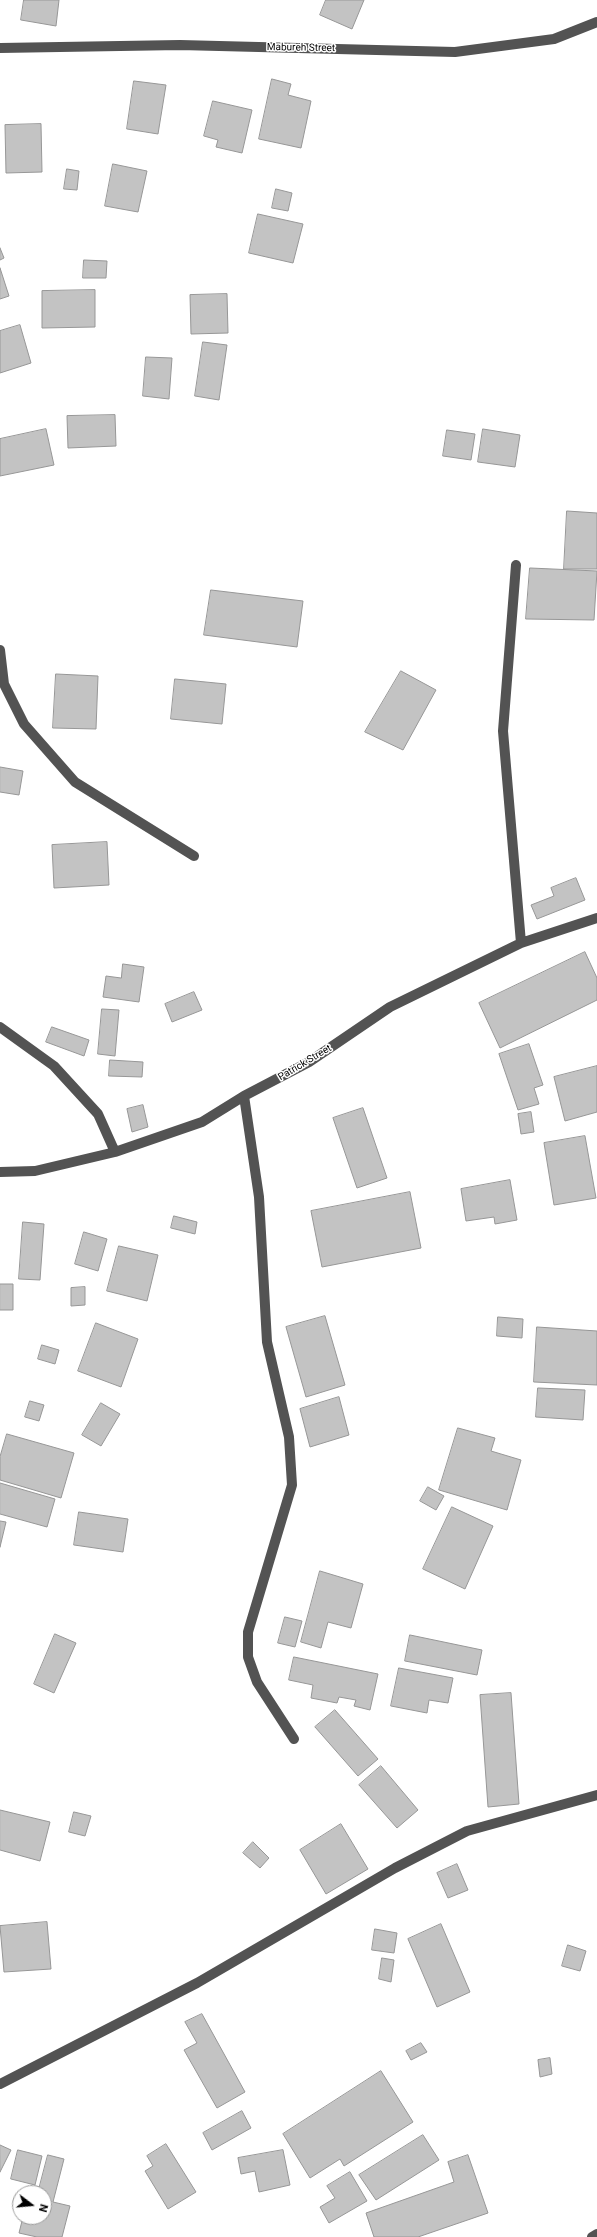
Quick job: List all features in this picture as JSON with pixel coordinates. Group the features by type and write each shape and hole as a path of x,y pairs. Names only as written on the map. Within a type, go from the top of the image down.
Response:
{"street":[{"name":"Mabureh Street","path":"0,48 180,45 455,52 554,39 597,22"},
{"path":"516,566 503,731 521,943"},
{"path":"0,650 4,684 24,724 76,782 194,856"},
{"name":"Patrick Street","path":"0,1172 35,1171 115,1152 202,1122 244,1096 309,1062 390,1006 521,943 597,918"},
{"path":"0,1027 54,1066 98,1114 115,1152"},
{"path":"244,1096 259,1197 268,1342 289,1437 292,1484 248,1632 248,1656 257,1682 294,1739"},
{"path":"0,2084 197,1983 395,1868 468,1831 597,1795"},
{"path":"592,2237 597,2234"}],"building":[{"path":"24,0 59,0 56,26 21,20"},
{"path":"326,0 364,0 352,29 320,15"},
{"path":"272,79 291,84 288,95 311,101 301,148 259,139"},
{"path":"134,81 166,85 158,134 127,129"},
{"path":"213,101 252,110 242,153 216,147 218,140 204,136"},
{"path":"41,124 42,172 6,173 5,125"},
{"path":"113,164 147,171 138,212 105,206"},
{"path":"67,169 79,171 77,190 64,189"},
{"path":"276,189 292,193 288,211 272,208"},
{"path":"258,214 303,224 293,263 249,253"},
{"path":"0,248 4,258 0,260"},
{"path":"84,260 107,261 106,278 83,278"},
{"path":"0,268 9,296 0,299"},
{"path":"95,290 95,327 42,328 42,291"},
{"path":"227,294 228,333 191,334 190,295"},
{"path":"20,325 31,363 0,373 0,331"},
{"path":"203,342 227,345 219,400 195,396"},
{"path":"146,357 172,358 169,399 143,396"},
{"path":"115,415 116,446 68,448 67,416"},
{"path":"46,429 54,465 0,476 0,439"},
{"path":"483,429 520,435 515,467 478,462"},
{"path":"447,430 475,434 471,460 443,456"},
{"path":"567,511 597,513 597,569 564,569"},
{"path":"530,568 597,571 594,620 526,619"},
{"path":"211,590 303,601 297,647 204,635"},
{"path":"401,671 436,690 403,750 365,732"},
{"path":"56,674 98,676 96,729 53,728"},
{"path":"175,679 226,684 222,724 171,719"},
{"path":"0,767 23,771 19,795 0,792"},
{"path":"107,842 109,885 54,888 52,845"},
{"path":"576,878 585,900 537,919 531,905 554,896 551,888"},
{"path":"585,952 597,978 597,1000 500,1048 479,1003"},
{"path":"123,964 144,967 139,1002 103,997 106,976 121,978"},
{"path":"194,992 202,1010 172,1022 165,1004"},
{"path":"102,1009 119,1010 115,1056 98,1054"},
{"path":"52,1027 89,1040 84,1056 46,1042"},
{"path":"529,1044 543,1085 534,1088 539,1104 518,1110 499,1054"},
{"path":"110,1060 143,1062 142,1077 109,1076"},
{"path":"597,1066 597,1112 565,1121 554,1077"},
{"path":"143,1105 148,1127 132,1132 127,1109"},
{"path":"363,1108 387,1178 357,1188 333,1118"},
{"path":"531,1112 534,1132 521,1134 518,1114"},
{"path":"585,1136 596,1198 554,1205 544,1143"},
{"path":"510,1180 517,1220 495,1224 494,1217 466,1221 461,1189"},
{"path":"410,1192 421,1248 322,1267 311,1211"},
{"path":"174,1216 197,1222 195,1234 171,1228"},
{"path":"23,1222 44,1224 40,1280 19,1279"},
{"path":"84,1232 107,1239 98,1271 75,1264"},
{"path":"119,1246 158,1255 147,1301 107,1291"},
{"path":"0,1284 13,1284 13,1310 0,1310"},
{"path":"85,1287 85,1305 71,1306 71,1288"},
{"path":"325,1316 345,1385 306,1397 286,1327"},
{"path":"498,1317 523,1319 522,1338 497,1336"},
{"path":"96,1323 138,1339 121,1387 78,1371"},
{"path":"537,1327 597,1331 597,1385 534,1382"},
{"path":"42,1345 59,1350 55,1364 38,1359"},
{"path":"538,1388 585,1390 583,1420 536,1417"},
{"path":"339,1397 349,1435 310,1447 300,1409"},
{"path":"30,1401 44,1405 39,1421 25,1417"},
{"path":"101,1403 120,1414 101,1446 82,1435"},
{"path":"458,1428 495,1438 491,1451 521,1460 507,1510 439,1490"},
{"path":"7,1434 74,1453 61,1498 0,1480 0,1457"},
{"path":"0,1483 55,1499 47,1527 0,1514"},
{"path":"428,1487 444,1496 436,1510 420,1501"},
{"path":"452,1507 493,1526 465,1589 423,1569"},
{"path":"79,1512 128,1519 123,1552 74,1545"},
{"path":"0,1521 6,1522 0,1547"},
{"path":"320,1571 363,1584 351,1628 328,1622 321,1648 301,1642"},
{"path":"285,1617 302,1621 295,1647 278,1643"},
{"path":"55,1634 76,1643 54,1693 34,1684"},
{"path":"410,1635 482,1650 477,1675 405,1661"},
{"path":"294,1657 378,1674 370,1710 354,1706 356,1700 339,1697 337,1703 311,1698 313,1685 289,1680"},
{"path":"399,1668 453,1678 448,1703 429,1700 427,1713 391,1706"},
{"path":"511,1693 519,1804 488,1807 480,1695"},
{"path":"335,1710 378,1759 358,1776 315,1727"},
{"path":"381,1766 418,1810 397,1828 359,1785"},
{"path":"0,1810 50,1822 40,1861 0,1850"},
{"path":"74,1812 91,1816 85,1836 69,1832"},
{"path":"341,1824 368,1869 326,1894 300,1850"},
{"path":"253,1842 269,1858 260,1868 243,1853"},
{"path":"457,1864 468,1890 448,1898 437,1873"},
{"path":"47,1922 51,1969 4,1972 0,1926"},
{"path":"441,1924 470,1992 437,2007 408,1939"},
{"path":"375,1929 397,1933 394,1953 372,1950"},
{"path":"568,1945 586,1951 580,1971 562,1966"},
{"path":"382,1958 394,1960 391,1982 379,1979"},
{"path":"202,2014 245,2092 217,2108 184,2050 197,2043 185,2022"},
{"path":"421,2043 427,2052 411,2060 406,2051"},
{"path":"550,2058 552,2074 540,2077 538,2060"},
{"path":"381,2071 413,2122 344,2166 340,2159 310,2178 283,2134"},
{"path":"242,2111 251,2128 212,2150 203,2133"},
{"path":"423,2135 439,2160 376,2200 359,2175"},
{"path":"166,2144 196,2192 168,2209 145,2171 153,2166 147,2156"},
{"path":"0,2145 11,2150 0,2172"},
{"path":"18,2150 42,2156 35,2185 11,2179"},
{"path":"283,2150 290,2185 259,2192 255,2171 241,2174 238,2158"},
{"path":"48,2155 64,2159 53,2202 70,2206 62,2237 37,2237 19,2233 21,2225 52,2225 52,2185 40,2185"},
{"path":"468,2155 488,2213 418,2237 374,2237 366,2213 454,2182 448,2162"},
{"path":"350,2172 367,2201 329,2223 320,2207 335,2198 327,2186"}]}
